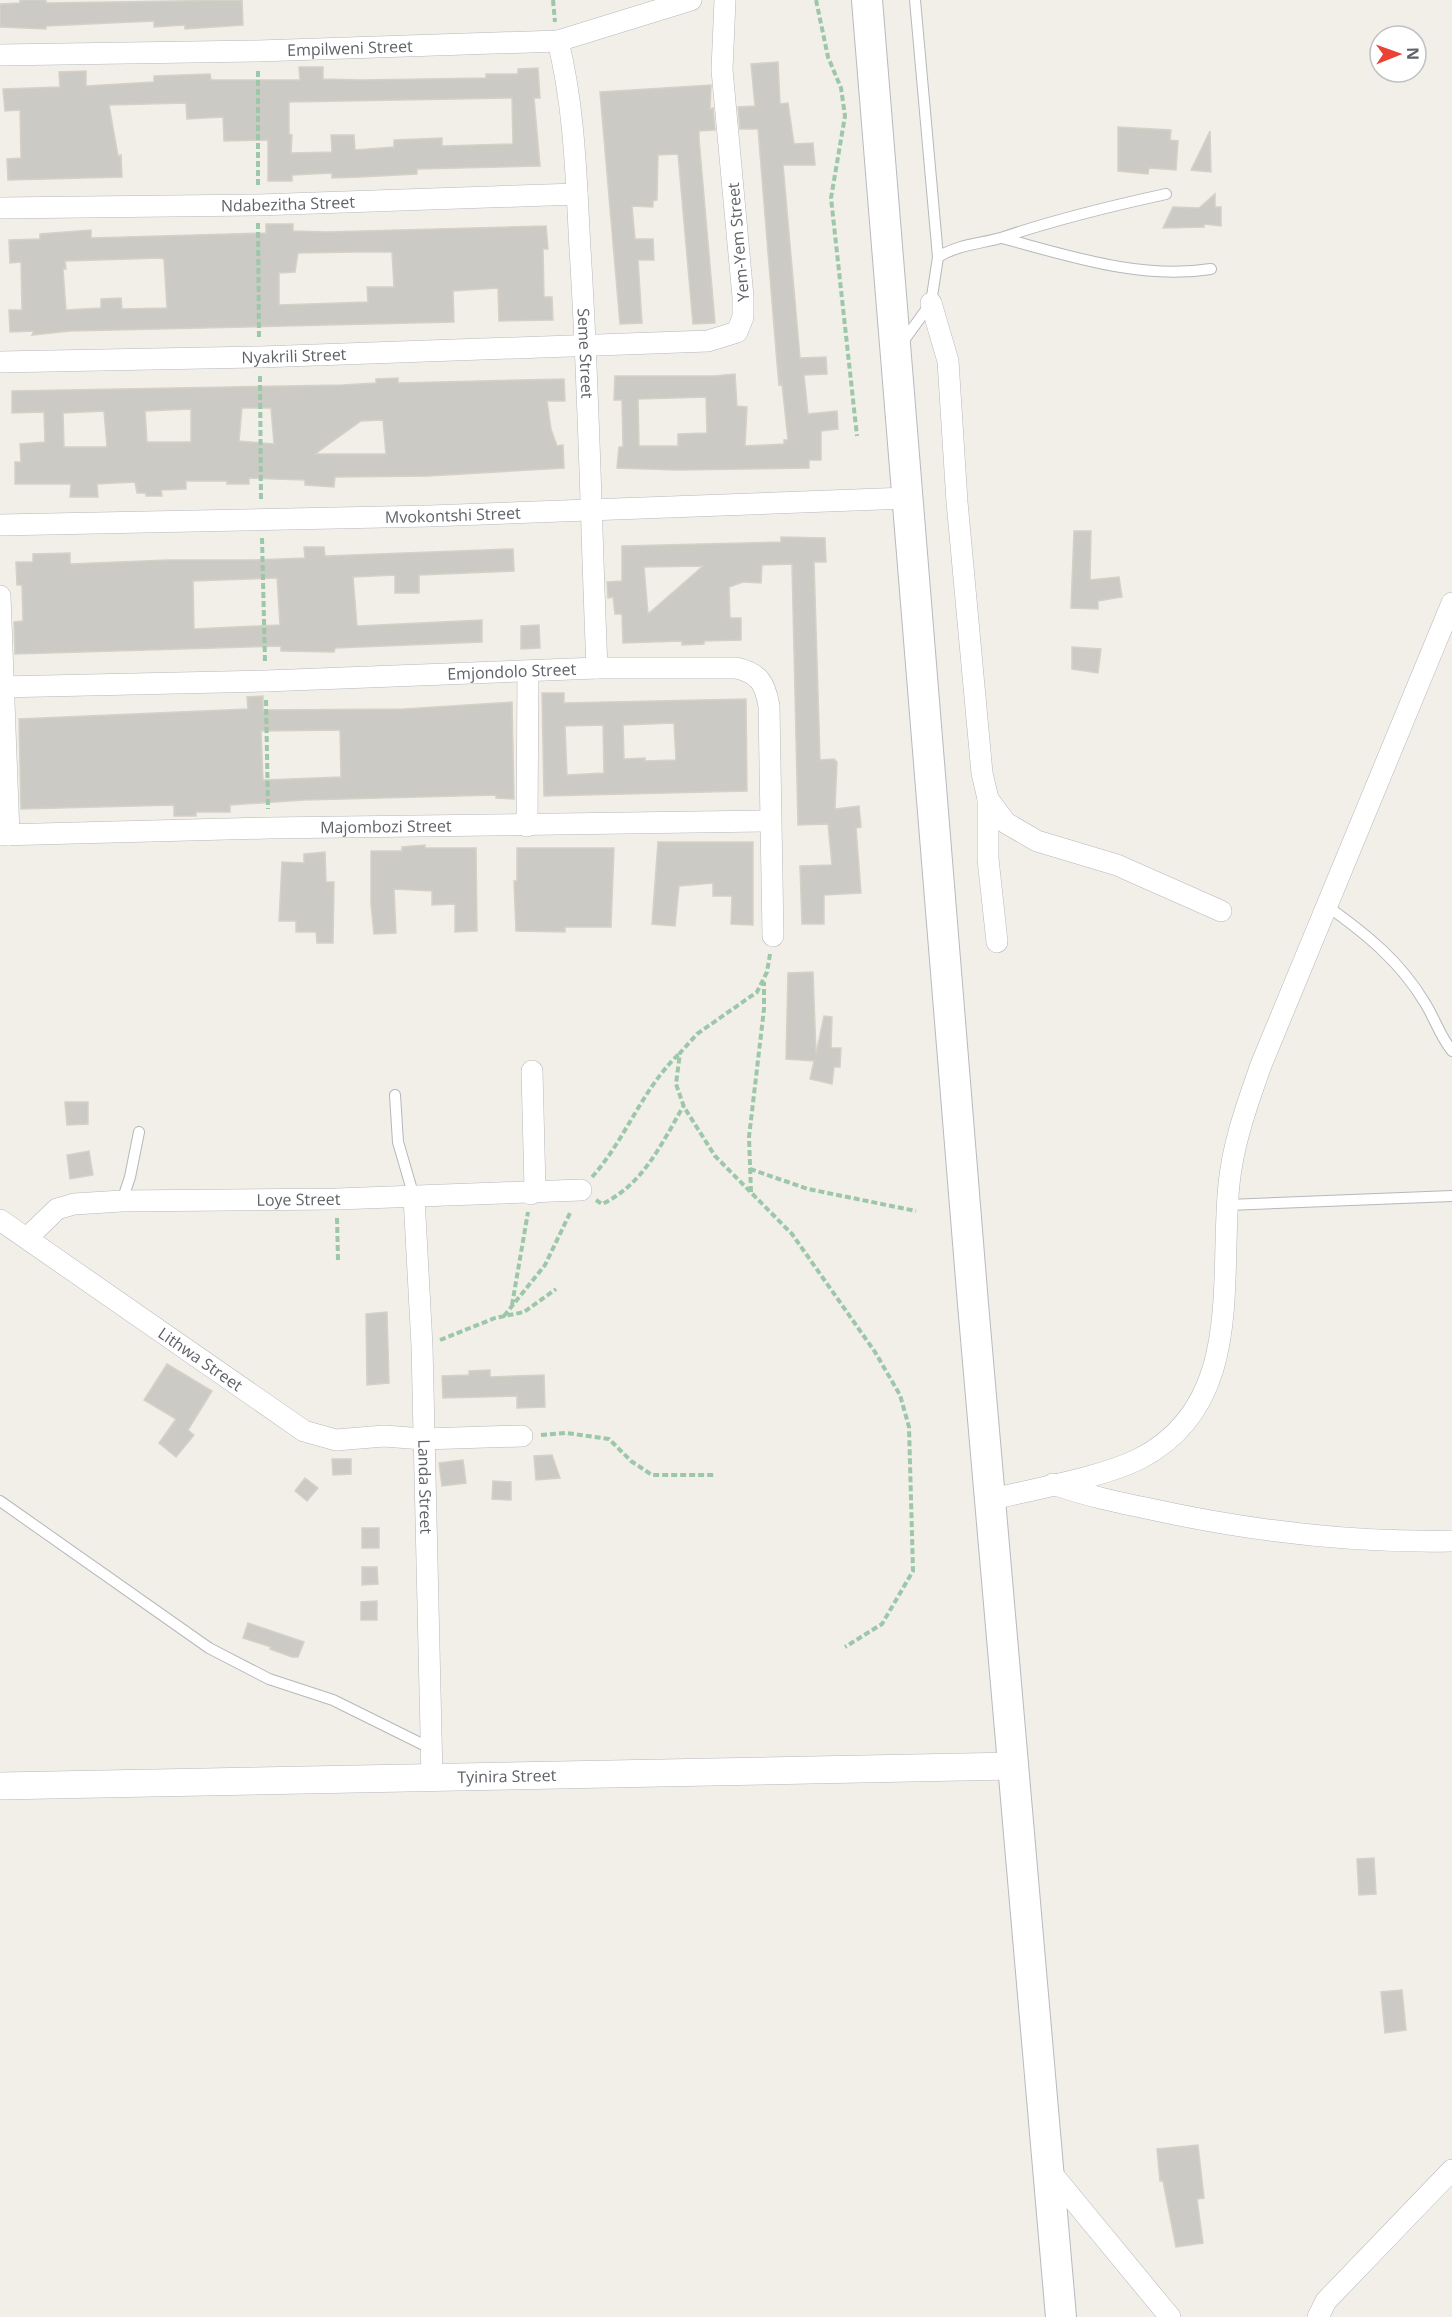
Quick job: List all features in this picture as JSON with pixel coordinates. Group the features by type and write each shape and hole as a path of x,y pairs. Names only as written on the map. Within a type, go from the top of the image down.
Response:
{"main road":[{"path":"867,0 989,1500 1060,2317"}],"street":[{"name":"Empilweni Street","path":"0,55 258,51 558,41 691,0"},
{"name":"Yem-Yem Street","path":"587,346 708,341 736,332 740,325 743,297 722,70 724,0"},
{"name":"Seme Street","path":"558,41 572,110 587,346 590,511 597,668"},
{"name":"Ndabezitha Street","path":"0,208 258,206 577,194"},
{"path":"931,303 948,361 957,502 982,773 988,799 988,859 997,942"},
{"name":"Nyakrili Street","path":"0,362 260,357 587,346"},
{"name":"Mvokontshi Street","path":"0,525 590,511 907,498"},
{"path":"0,596 4,835"},
{"path":"989,1500 1095,1474 1139,1459 1179,1430 1207,1392 1220,1337 1225,1299 1228,1205 1234,1148 1244,1115 1261,1065 1452,603"},
{"name":"Emjondolo Street","path":"3,687 266,681 597,668 736,668 752,672 761,679 769,706 773,936"},
{"path":"527,826 528,671"},
{"path":"988,799 1006,823 1037,841 1117,865 1221,911"},
{"name":"Majombozi Street","path":"4,835 268,828 770,821"},
{"path":"531,1194 535,1189 536,1144 532,1071"},
{"name":"Loye Street","path":"27,1238 57,1209 74,1204 122,1201 531,1194 581,1190"},
{"name":"Landa Street","path":"414,1197 422,1346 432,1777"},
{"name":"Lithwa Street","path":"0,1220 304,1431 336,1440 384,1436 423,1439 522,1436"},
{"path":"1053,1484 1098,1498 1198,1521 1262,1530 1452,1541"},
{"name":"Tyinira Street","path":"0,1786 1013,1766"},
{"path":"1048,2169 1170,2317"},
{"path":"1318,2317 1326,2301 1452,2170"}],"lane":[{"path":"895,352 931,303 938,257 915,0"},
{"path":"938,257 959,246 1001,238 1059,219 1166,194"},
{"path":"1001,238 1135,270 1181,273 1211,269"},
{"path":"1327,906 1370,937 1388,954 1426,1004 1442,1037 1452,1051"},
{"path":"395,1095 398,1142 414,1197"},
{"path":"122,1201 130,1177 139,1132"},
{"path":"1228,1205 1452,1196"},
{"path":"0,1501 209,1648 270,1678 333,1700 432,1749"}],"path":[{"path":"816,0 828,57 841,88 845,116 831,198 857,436"},
{"path":"258,51 261,519 268,828"},
{"path":"751,1192 748,1137 764,1009 764,978 773,936"},
{"path":"504,1316 545,1265 581,1190 610,1157 661,1072 697,1034 757,992 764,978"},
{"path":"680,1053 676,1084 684,1105 715,1156 792,1234 875,1352 900,1395 909,1427 914,1571 882,1624 845,1647"},
{"path":"581,1190 602,1204 619,1196 634,1184 656,1153 684,1105"},
{"path":"750,1169 808,1189 916,1211"},
{"path":"512,1306 531,1194"},
{"path":"337,1199 338,1260"},
{"path":"422,1346 504,1316 524,1312 556,1288"},
{"path":"522,1436 566,1433 609,1438 632,1461 652,1475 715,1475"}],"building":[{"path":"20,0 46,0 46,3 242,0 243,25 185,29 185,25 154,27 154,21 46,26 46,29 0,27 0,4 20,3"},
{"path":"778,62 780,104 788,103 794,144 813,143 815,165 783,165 800,358 826,357 827,374 804,375 808,414 837,411 838,429 821,431 821,460 809,460 809,468 677,470 617,468 619,447 623,447 622,400 614,400 615,376 735,374 737,406 747,407 745,446 784,444 784,440 788,440 782,384 779,385 758,129 740,129 738,107 755,106 751,64","holes":["706,397 707,433 678,434 678,446 639,446 638,399"]},
{"path":"299,67 323,67 323,79 361,80 486,78 486,74 518,74 518,69 538,68 540,98 534,98 540,166 417,169 417,174 360,177 332,178 332,173 292,175 292,181 268,181 268,140 224,141 223,117 187,119 186,103 109,105 118,156 121,155 122,177 8,180 7,159 21,158 20,110 5,111 3,89 60,87 59,72 86,71 86,86 154,82 154,76 210,74 211,80 300,80","holes":["512,98 513,144 442,146 442,138 394,140 394,147 355,150 354,135 331,135 332,152 291,153 289,102"]},
{"path":"711,85 710,109 713,108 715,130 699,131 699,139 715,323 693,324 678,154 658,155 657,200 653,201 653,207 632,206 635,239 653,239 654,260 638,260 642,323 620,324 600,92"},
{"path":"1118,127 1171,130 1170,140 1178,141 1176,170 1149,168 1148,174 1118,171"},
{"path":"1210,131 1211,172 1191,170"},
{"path":"1215,194 1215,207 1221,207 1221,226 1204,224 1204,227 1163,228 1173,207 1199,208"},
{"path":"266,224 293,224 293,231 326,232 546,226 548,249 543,249 544,297 552,297 553,320 499,321 498,288 453,291 454,322 70,331 32,335 34,331 10,332 9,310 22,310 21,262 10,263 9,240 40,239 40,234 91,230 91,238 266,233","holes":["392,252 394,287 367,287 368,302 279,305 279,273 295,272 298,253","164,259 167,308 122,309 121,298 101,299 101,308 66,310 63,269 66,269 65,261"]},
{"path":"398,378 398,383 564,379 565,401 547,401 551,429 557,446 563,445 564,468 428,476 335,477 334,487 305,485 305,480 249,478 249,484 227,484 227,481 186,481 186,489 161,490 162,496 146,496 146,493 137,493 135,482 97,484 98,497 70,497 71,484 15,484 15,462 21,462 20,444 45,442 44,412 12,413 12,391 343,385 376,383 376,379","holes":["242,408 271,408 274,444 239,441","191,409 191,442 147,442 145,411","104,411 107,447 64,447 63,413","383,420 386,454 315,454 361,421"]},
{"path":"1074,531 1091,531 1090,580 1119,577 1122,597 1098,601 1098,609 1071,608"},
{"path":"781,537 825,538 826,562 814,562 820,760 834,759 837,762 835,809 859,806 861,827 856,828 861,893 824,895 824,924 802,924 800,866 832,865 828,824 798,825 792,564 762,565 761,583 743,582 729,587 730,618 741,618 741,640 704,641 704,644 682,645 682,641 623,643 622,614 615,614 613,597 608,598 607,582 622,581 622,546 781,542","holes":["703,566 648,614 644,567"]},
{"path":"304,547 324,547 325,556 513,549 514,571 419,575 419,593 395,593 395,575 353,577 357,626 482,620 482,642 335,648 334,652 281,651 281,646 15,654 14,622 23,621 22,585 17,585 16,562 33,562 33,554 70,553 70,564 305,558","holes":["277,578 280,625 194,629 193,581"]},
{"path":"539,625 540,648 521,649 521,626"},
{"path":"1072,647 1101,649 1098,673 1072,669"},
{"path":"542,693 564,693 564,703 746,699 747,791 544,796","holes":["674,723 676,760 624,759 623,725","603,725 604,773 567,775 565,726"]},
{"path":"263,696 263,710 404,709 512,702 514,799 496,798 496,795 304,800 230,805 230,812 196,812 196,816 174,816 174,805 21,809 19,719 248,709 247,697","holes":["340,730 341,777 263,780 261,731"]},
{"path":"658,842 753,842 753,925 731,924 732,896 713,896 713,883 679,886 675,926 652,924"},
{"path":"425,845 425,848 476,848 477,931 455,932 455,904 432,905 432,891 394,889 396,933 374,934 371,904 371,851 402,851 402,847"},
{"path":"517,848 614,848 611,927 565,927 565,932 516,931 514,881 517,881"},
{"path":"325,852 326,882 334,882 333,943 317,943 316,932 296,932 296,921 279,921 282,862 304,863 304,854"},
{"path":"813,972 816,1054 824,1016 832,1017 831,1048 841,1048 840,1067 834,1067 832,1084 810,1079 814,1061 786,1059 788,973"},
{"path":"65,1102 88,1102 88,1124 67,1125"},
{"path":"89,1151 93,1175 70,1179 67,1155"},
{"path":"387,1312 389,1383 367,1385 366,1314"},
{"path":"167,1364 212,1391 188,1430 194,1435 176,1457 159,1443 176,1419 144,1400"},
{"path":"490,1370 490,1377 544,1375 545,1407 517,1408 517,1396 443,1398 442,1376 469,1375 469,1371"},
{"path":"552,1455 560,1478 536,1480 534,1456"},
{"path":"332,1459 351,1459 351,1474 333,1475"},
{"path":"463,1460 466,1483 442,1486 439,1463"},
{"path":"305,1478 318,1488 307,1501 295,1491"},
{"path":"493,1481 511,1482 511,1500 492,1499"},
{"path":"362,1528 379,1528 379,1548 362,1548"},
{"path":"362,1567 377,1567 378,1584 362,1585"},
{"path":"377,1601 377,1620 361,1620 361,1602"},
{"path":"248,1623 304,1642 298,1657 292,1657 243,1638"},
{"path":"1374,1858 1376,1894 1359,1895 1357,1859"},
{"path":"1402,1990 1406,2030 1385,2033 1381,1992"},
{"path":"1198,2145 1204,2198 1197,2199 1203,2243 1176,2247 1163,2181 1160,2181 1157,2149"}]}
